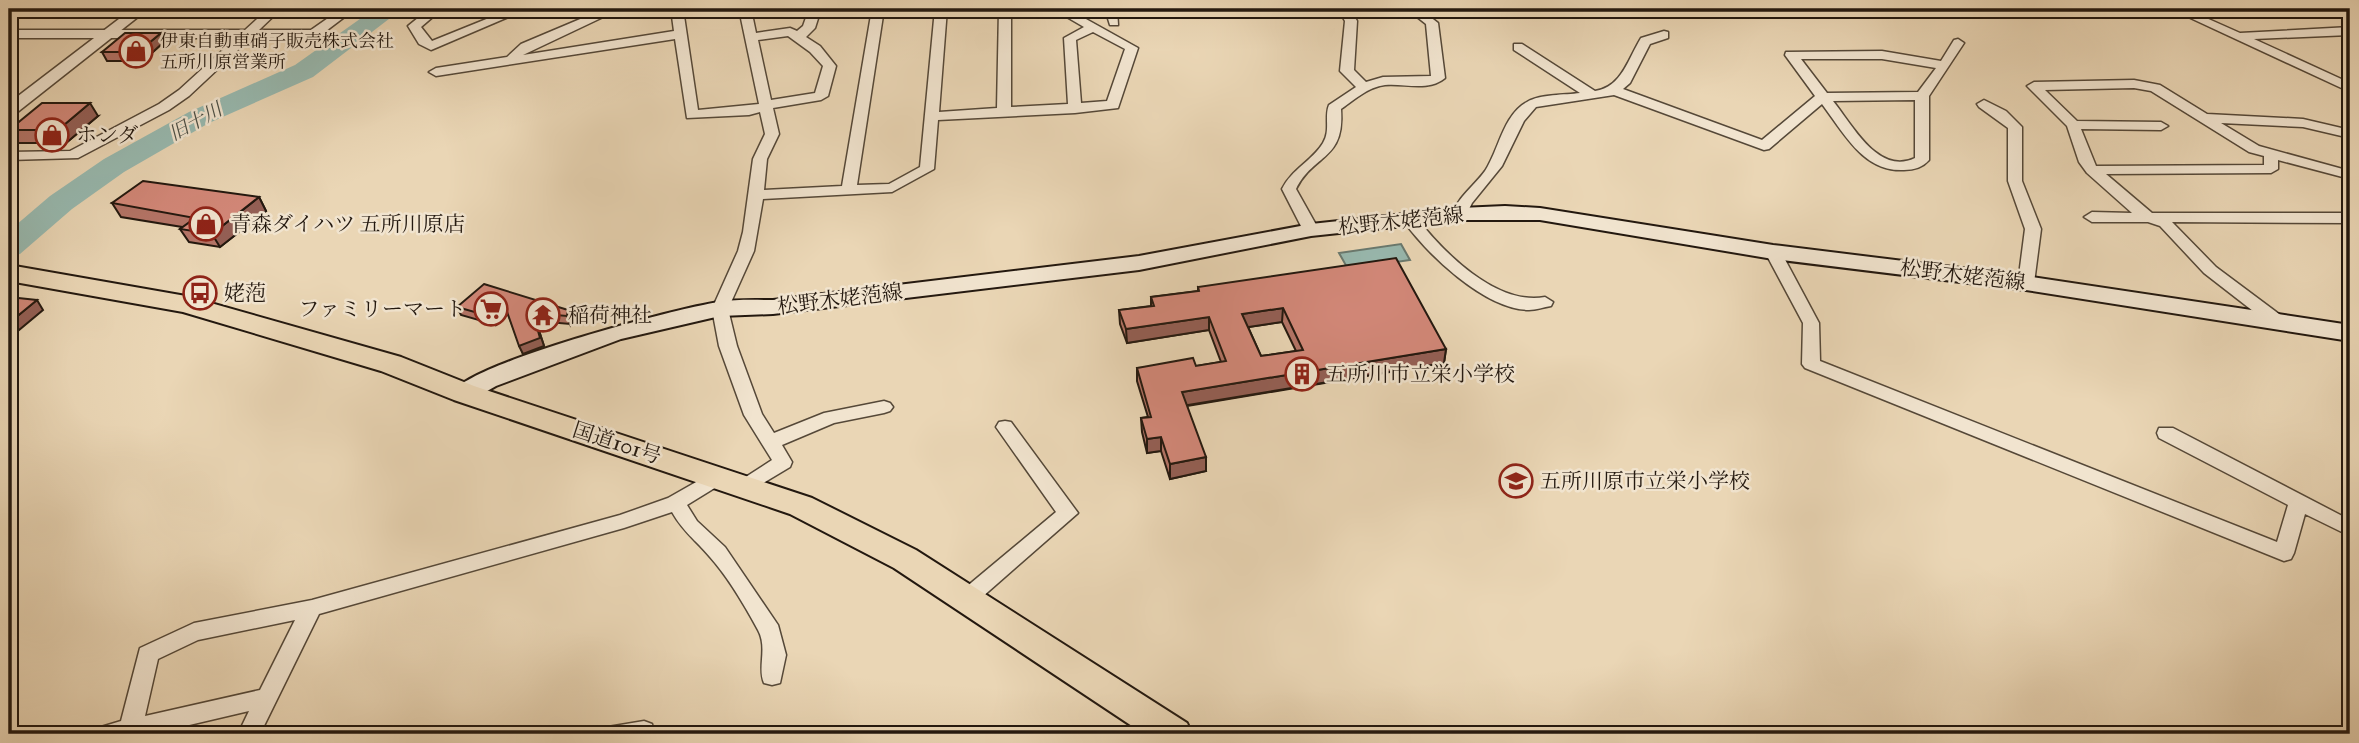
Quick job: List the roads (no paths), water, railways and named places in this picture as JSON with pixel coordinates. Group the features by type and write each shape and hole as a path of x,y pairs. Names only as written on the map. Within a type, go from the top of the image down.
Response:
{"highway":[{"name":"国道101号","path":"18,274 186,304 391,364 464,393 801,506 905,559 1174,734"}],"main road":[{"name":"松野木姥萢線","path":"464,393 487,380 615,333 720,309 773,307 1139,263 1311,230 1460,214 1505,212 1540,214 1773,251 2026,283 2277,321 2346,336"}],"street":[{"path":"9,98 124,9"},
{"path":"9,111 141,9"},
{"path":"9,156 73,155 164,107 184,93 275,9"},
{"path":"11,36 314,34 349,9"},
{"path":"436,9 414,26 423,41 431,46 520,9"},
{"path":"507,61 526,47 614,9"},
{"path":"677,9 692,115 749,111 821,96 830,65 816,49 799,36 785,31 751,37"},
{"path":"120,732 148,654 194,632 312,608 624,520 783,462 753,415 729,346 720,309 746,251 757,195 760,159 772,134 745,9"},
{"path":"799,36 809,28 815,9"},
{"path":"849,190 877,9"},
{"path":"757,195 892,188 927,169 941,9"},
{"path":"1004,113 1005,9"},
{"path":"933,116 1113,105 1133,51 1059,9"},
{"path":"1343,9 1351,21 1346,71 1364,87"},
{"path":"1311,230 1289,189 1294,174 1320,157 1335,134 1334,108 1364,87 1383,81 1425,82 1438,78 1432,23 1413,9"},
{"path":"2177,9 2350,88"},
{"path":"1075,109 1070,38 1092,28"},
{"path":"2236,36 2350,31"},
{"path":"436,72 680,34"},
{"path":"1460,214 1463,204 1490,174 1516,119 1524,110 1532,104 1594,96 1614,90 1623,83 1645,41 1664,35"},
{"path":"1945,65 1882,55 1791,55 1869,156 1878,161 1904,166 1922,160 1922,96 1945,65 1958,43"},
{"path":"1518,47 1594,96"},
{"path":"2316,73 2350,73"},
{"path":"2277,321 2210,270 2165,223 2144,215 2092,170 2086,162 2073,125 2034,86 2134,84 2160,90 2240,142 2271,154 2350,175"},
{"path":"1614,90 1764,146 1822,97 1922,96"},
{"path":"1984,104 2015,127 2015,181 2033,229 2026,283"},
{"path":"2206,118 2303,123 2350,134"},
{"path":"2073,125 2161,126"},
{"path":"2092,170 2271,169 2271,154"},
{"path":"2092,216 2350,218"},
{"path":"1410,219 1433,249 1494,295 1529,305 1545,302"},
{"path":"1773,251 1811,323 1811,364 2284,553 2299,502"},
{"path":"771,442 830,417 884,407"},
{"path":"966,598 1068,513 1005,426"},
{"path":"2166,433 2350,528"},
{"path":"676,502 690,526 718,552 770,631 775,655 772,676"},
{"path":"249,734 312,608"},
{"path":"120,732 269,696"},
{"path":"615,734 644,731"}],"water":[{"path":"1401,244 1410,260 1348,269 1339,253"}],"waterway":[{"name":"旧十川","path":"9,247 87,183 141,149 199,117 304,71 390,9"}],"place":[{"name":"伊東自動車硝子販売株式会社 五所川原営業所","path":"136,51"},
{"name":"ホンダ","path":"52,135"},
{"name":"青森ダイハツ 五所川原店","path":"206,224"},
{"name":"姥萢","path":"200,293"},
{"name":"ファミリーマート","path":"491,309"},
{"name":"稲荷神社","path":"543,315"},
{"name":"五所川市立栄小学校","path":"1302,374"},
{"name":"五所川原市立栄小学校","path":"1516,481"}]}
